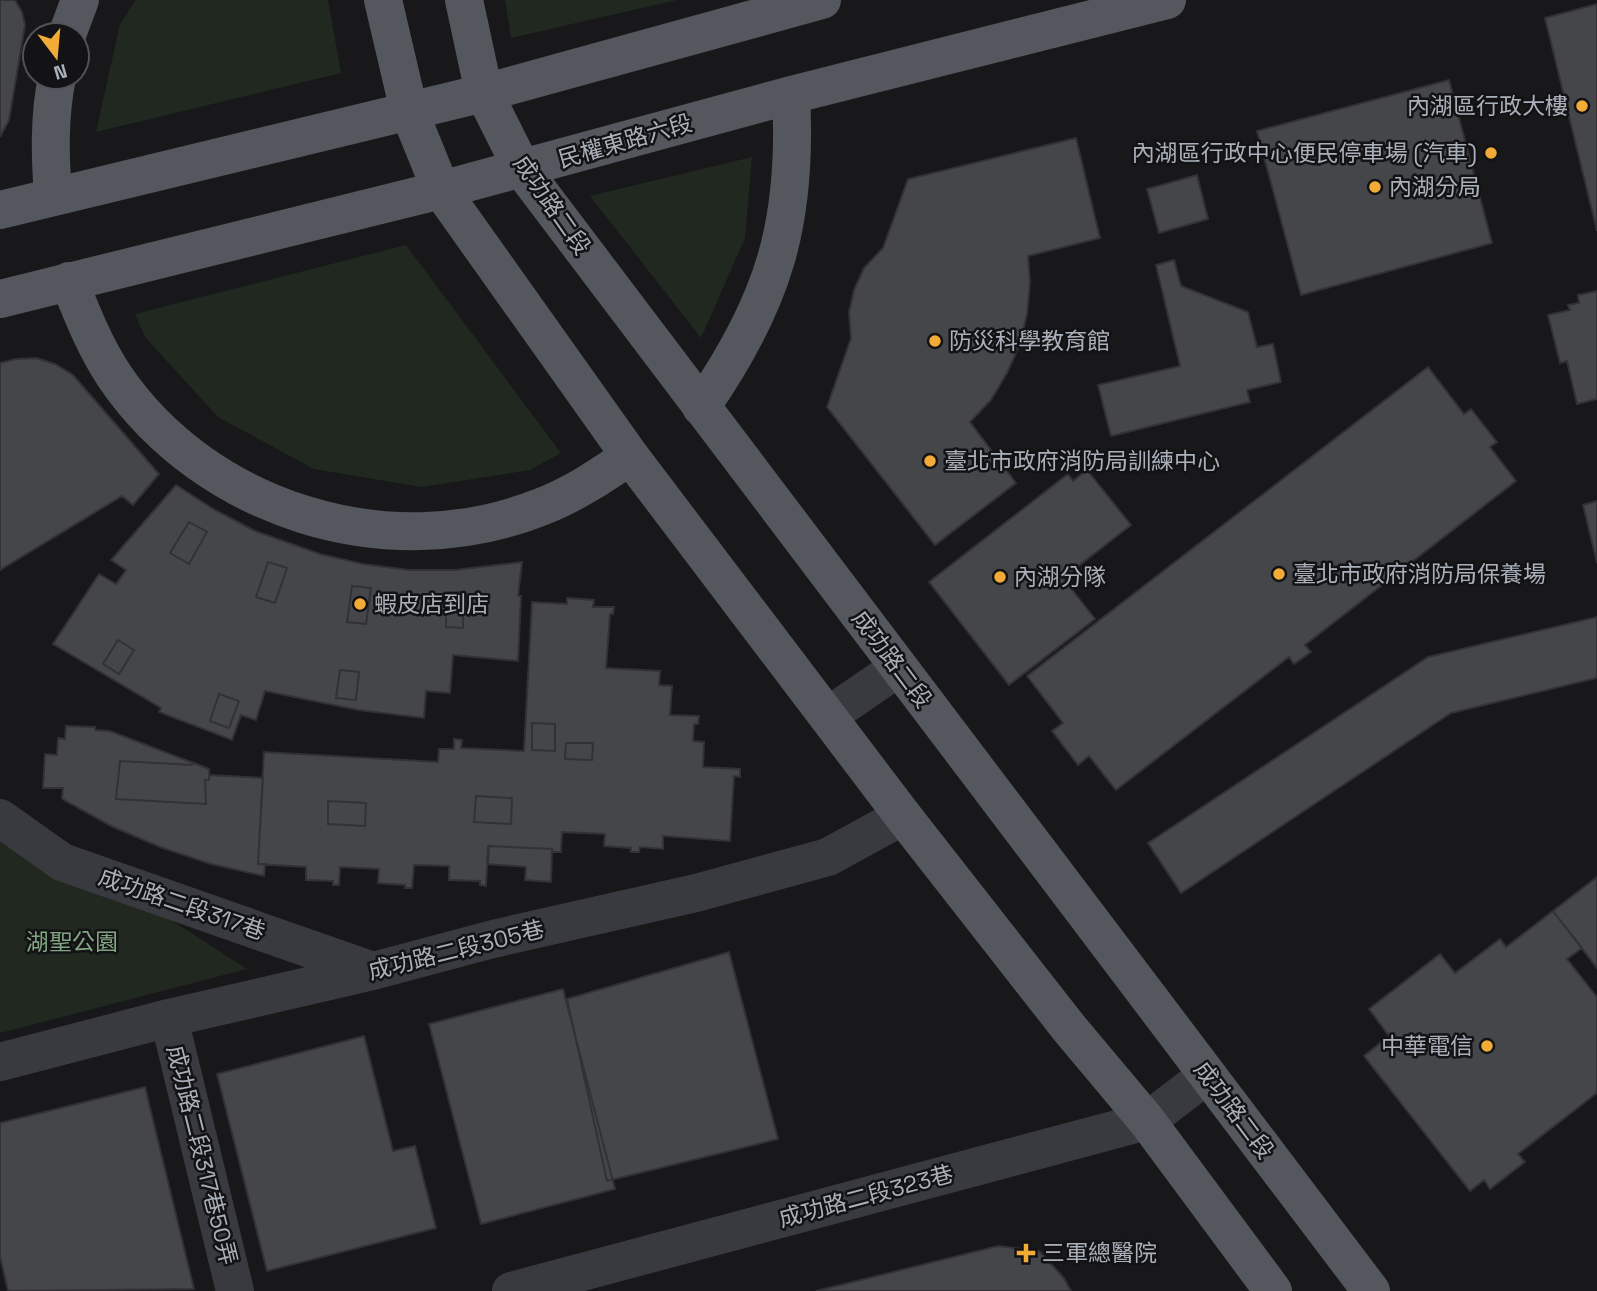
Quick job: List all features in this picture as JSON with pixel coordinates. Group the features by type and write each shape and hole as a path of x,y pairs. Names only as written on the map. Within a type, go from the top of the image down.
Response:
{"main road":[{"path":"72,21 80,0"},
{"path":"383,0 409,111 441,190 630,456 903,816 1069,1028 1147,1121 1273,1291"},
{"name":"成功路二段","path":"464,0 484,93 522,169 1371,1291"},
{"path":"0,210 484,93 765,7 822,0"},
{"name":"民權東路六段","path":"0,299 441,190 791,94 1167,0"},
{"path":"53,196 50,150 54,91"},
{"path":"701,407 746,337 777,259 792,177 791,94"},
{"path":"69,281 88,330 108,365 148,418 197,461 231,484 278,507 342,524 381,530 434,531 487,523 538,509 586,486 630,456"}],"street":[{"path":"828,716 898,668"},
{"name":"成功路二段305巷","path":"0,1062 494,939 696,893 828,856 903,816"},
{"name":"成功路二段317巷","path":"0,818 62,862 373,971"},
{"name":"成功路二段317巷50弄","path":"169,1018 235,1291"},
{"name":"成功路二段323巷","path":"511,1291 1147,1121 1207,1075"}],"green space":[{"path":"136,0 328,0 341,73 96,132 120,24"},
{"path":"505,0 677,0 511,38"},
{"path":"752,157 745,238 701,338 590,196"},
{"path":"406,245 561,453 530,470 422,487 314,469 218,417 145,337 135,314"},
{"name":"湖聖公園","path":"0,810 247,969 0,1033"}],"building":[{"path":"0,0 15,0 24,21 21,21 21,49 9,120 0,137"},
{"name":"內湖區行政大樓","path":"1597,4 1597,231 1545,18"},
{"name":"內湖分局","path":"1449,80 1492,243 1301,295 1257,131"},
{"name":"防災科學教育館","path":"1076,138 1100,238 1028,256 1030,282 1027,314 1020,344 991,400 970,422 1016,483 935,545 827,407 851,338 849,312 854,290 864,268 883,248 908,179"},
{"path":"1197,175 1208,219 1159,233 1147,189"},
{"path":"1174,260 1181,286 1248,312 1257,347 1273,344 1281,382 1247,390 1250,402 1111,436 1098,385 1180,366 1156,265"},
{"path":"1597,291 1597,399 1577,404 1567,361 1560,363 1548,315 1570,310 1568,305 1579,303 1578,295"},
{"path":"36,358 55,364 73,375 159,474 133,505 122,496 0,570 0,363"},
{"name":"臺北市政府消防局保養場","path":"1428,367 1464,414 1471,409 1497,442 1490,447 1516,481 1305,645 1311,652 1294,664 1289,657 1116,790 1089,756 1078,765 1052,731 1063,723 1027,676"},
{"name":"內湖分隊","path":"1087,470 1131,525 1063,578 1095,619 1009,685 929,582 1068,474 1073,481"},
{"path":"176,485 255,531 320,554 363,564 409,570 455,570 522,562 518,596 521,596 518,661 453,655 450,693 426,691 424,718 358,710 265,691 256,720 241,715 232,740 159,712 161,708 53,644 99,574 116,584 126,570 111,560"},
{"path":"1597,501 1597,563 1583,505"},
{"path":"189,522 207,532 189,564 170,553"},
{"path":"268,562 287,568 275,603 256,597"},
{"path":"352,586 371,588 366,624 347,622"},
{"path":"446,592 463,592 463,628 446,627"},
{"path":"567,598 594,600 593,607 614,607 613,614 610,614 606,668 660,671 659,685 672,686 670,715 699,716 698,724 694,724 693,741 704,742 703,767 740,769 740,777 734,776 730,841 663,836 663,849 640,847 639,852 631,852 631,848 604,846 605,834 562,832 561,852 553,852 552,849 488,846 486,886 480,885 480,881 449,880 449,866 414,865 412,888 405,888 405,885 378,883 379,869 340,867 339,885 333,885 333,881 306,880 306,867 258,864 264,752 438,762 439,749 454,749 454,739 462,740 461,748 524,751 532,602 567,604"},
{"path":"1597,617 1597,678 1451,713 1181,893 1148,843 1428,657"},
{"path":"118,640 134,650 119,674 103,664"},
{"path":"340,670 359,672 356,700 336,698"},
{"path":"219,694 239,701 229,728 210,721"},
{"path":"532,723 555,724 555,751 532,750"},
{"path":"66,726 95,727 95,730 110,731 209,769 209,775 263,778 258,864 265,864 264,876 211,864 160,847 111,826 64,800 63,788 43,788 45,754 57,755 58,738 65,739"},
{"path":"566,743 593,743 592,760 565,759"},
{"path":"120,761 192,765 192,762 209,769 209,780 205,780 206,804 116,799"},
{"path":"476,796 512,798 511,824 474,822"},
{"path":"328,801 366,803 365,826 328,824"},
{"path":"489,846 552,849 551,882 525,880 526,867 488,864"},
{"path":"1597,877 1597,968 1553,911"},
{"name":"中華電信","path":"1553,911 1582,948 1567,959 1597,997 1597,1093 1518,1154 1525,1162 1490,1189 1484,1180 1470,1191 1364,1056 1389,1036 1369,1009 1440,954 1455,973 1500,939 1506,947"},
{"path":"729,952 778,1139 607,1181 567,999"},
{"path":"563,989 615,1189 481,1224 429,1024"},
{"path":"364,1036 393,1151 415,1146 436,1228 267,1271 217,1074"},
{"path":"145,1087 194,1289 8,1291 0,1256 0,1123"},
{"path":"998,1246 1039,1251 1064,1278 1071,1291 816,1291"}],"place":[{"name":"內湖區行政大樓","path":"1582,106"},
{"name":"內湖區行政中心便民停車場 (汽車)","path":"1491,153"},
{"name":"內湖分局","path":"1375,187"},
{"name":"防災科學教育館","path":"935,341"},
{"name":"臺北市政府消防局訓練中心","path":"930,461"},
{"name":"臺北市政府消防局保養場","path":"1279,574"},
{"name":"內湖分隊","path":"1000,577"},
{"name":"蝦皮店到店","path":"360,604"},
{"name":"中華電信","path":"1487,1046"},
{"name":"三軍總醫院","path":"1026,1253"}]}
